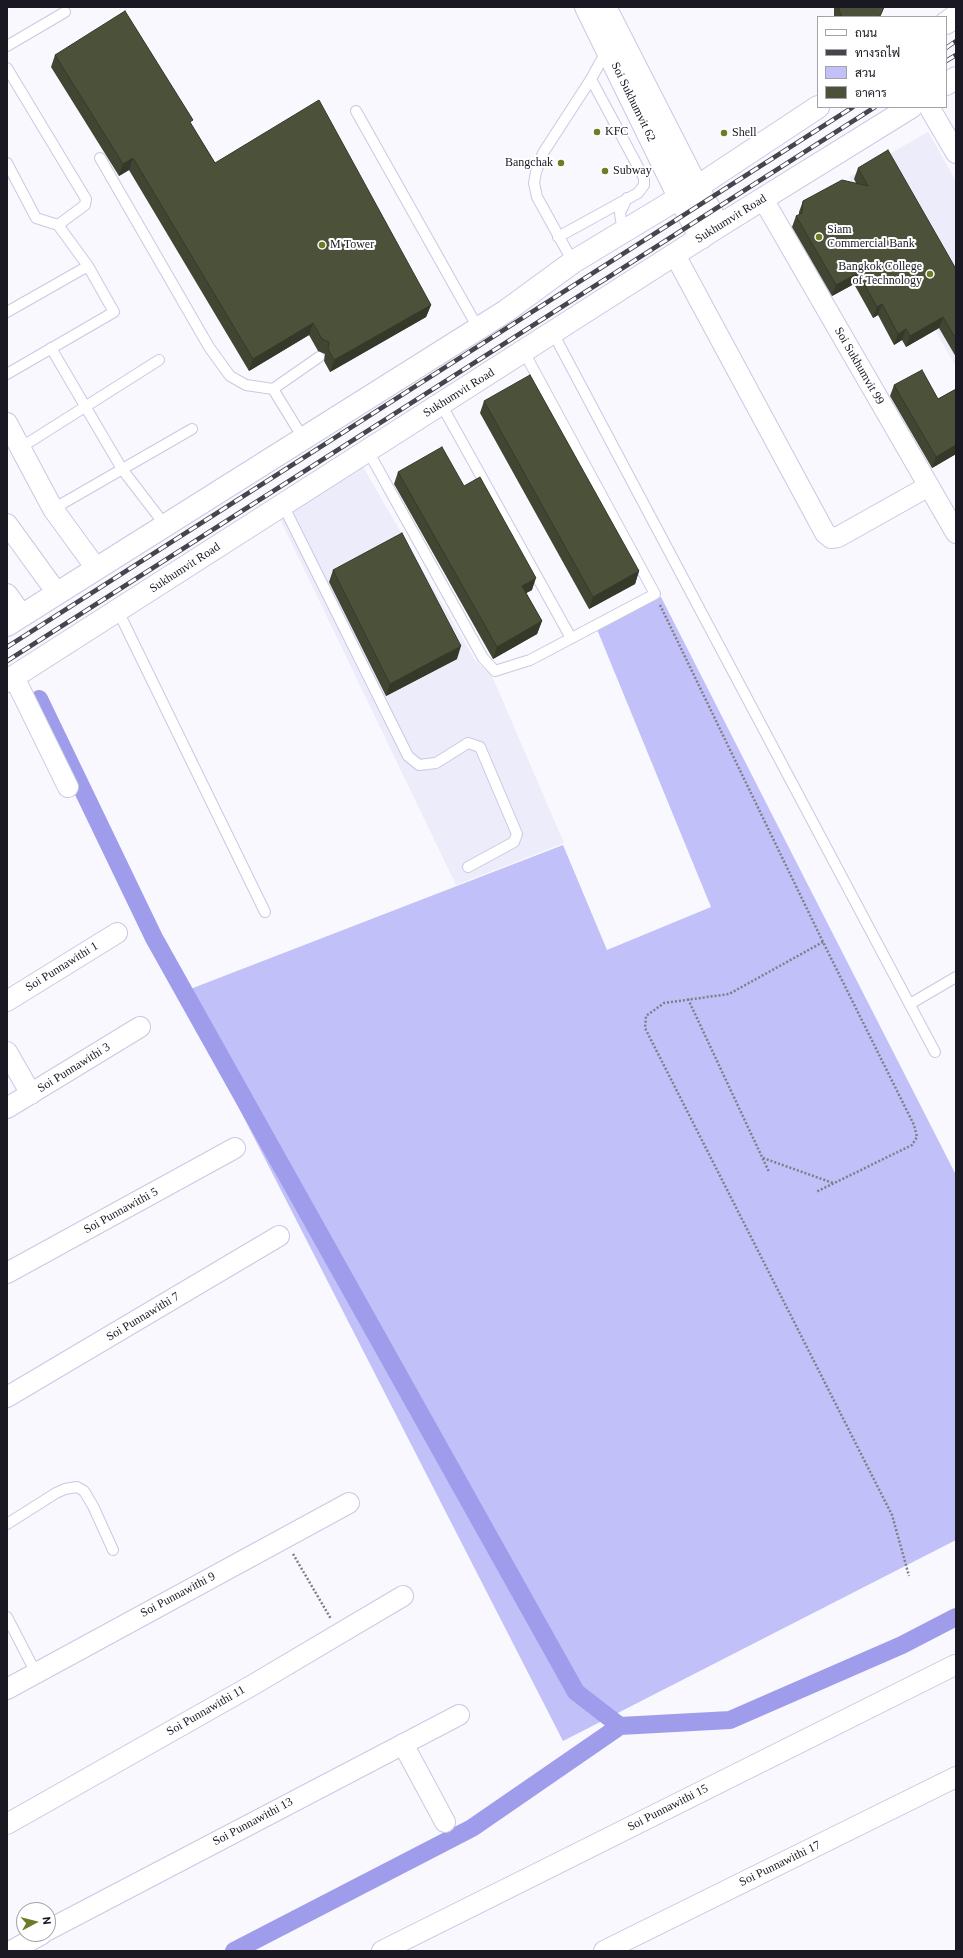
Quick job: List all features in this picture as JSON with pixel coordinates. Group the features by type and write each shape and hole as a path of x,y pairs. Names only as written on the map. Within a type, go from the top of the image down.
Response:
{"main road":[{"name":"Soi Sukhumvit 62","path":"586,7 679,197 701,238"},
{"name":"Soi Sukhumvit 62","path":"605,7 697,187 719,226"},
{"path":"947,22 956,16"},
{"path":"947,83 956,78"},
{"path":"14,620 506,311 574,262 697,187 817,108"},
{"name":"Sukhumvit Road","path":"10,679 719,226 909,108"}],"street":[{"path":"930,108 956,153"},
{"name":"Soi Sukhumvit 99","path":"762,199 956,533"},
{"path":"675,255 825,533 831,538 838,537 929,486"},
{"path":"7,423 53,509 96,568"},
{"path":"7,524 57,593"},
{"path":"7,594 14,620"},
{"path":"10,679 68,787"},
{"name":"Soi Punnawithi 1","path":"7,1001 117,933"},
{"name":"Soi Punnawithi 3","path":"7,1108 140,1027"},
{"path":"7,1052 31,1094"},
{"name":"Soi Punnawithi 5","path":"7,1273 235,1148"},
{"name":"Soi Punnawithi 7","path":"7,1397 278,1236"},
{"name":"Soi Punnawithi 9","path":"7,1689 349,1503"},
{"name":"Soi Punnawithi 11","path":"7,1824 244,1690 403,1596"},
{"name":"Soi Punnawithi 15","path":"382,1951 955,1665"},
{"name":"Soi Punnawithi 13","path":"56,1926 459,1715"},
{"path":"403,1744 445,1822"},
{"name":"Soi Punnawithi 17","path":"604,1951 956,1777"},
{"path":"11,1951 27,1942"}],"lane":[{"path":"7,46 64,12"},
{"path":"574,262 537,198 534,183 536,172 544,153 591,79 607,49"},
{"path":"7,68 86,199 85,205 58,225"},
{"path":"558,236 638,193 644,186 644,178 591,79"},
{"path":"356,111 478,328"},
{"path":"100,158 209,347 230,376 246,385 273,389 319,357"},
{"path":"7,163 36,218 58,225 88,266 114,312 7,374"},
{"path":"626,230 621,220 620,213 627,198"},
{"path":"7,312 88,266"},
{"path":"553,333 936,1052"},
{"path":"51,348 122,469 165,525"},
{"path":"368,451 483,658 495,671 530,660 655,594 524,352"},
{"path":"20,448 158,360"},
{"path":"273,389 303,438"},
{"path":"441,404 571,638"},
{"path":"53,509 192,429"},
{"path":"284,505 408,756 420,765 436,763 468,743 480,747 516,834 514,842 468,867"},
{"path":"118,611 265,912"},
{"path":"910,1004 956,977"},
{"path":"7,1524 56,1493 65,1489 77,1487 84,1491 93,1506 113,1550"},
{"path":"7,1617 36,1673"}],"path":[{"path":"655,594 823,942 914,1125 917,1137 912,1145 816,1192"},
{"path":"823,942 729,994 688,998 664,1003 646,1016 645,1028 892,1515 909,1576"},
{"path":"688,998 769,1172"},
{"path":"762,1158 834,1183"},
{"path":"284,1538 339,1633"}],"shaded area":[{"name":"Bangkok College of Technology","path":"928,132 956,181 956,367 849,177"},
{"path":"363,467 475,660 492,676 564,843 456,885 280,519"}],"green space":[{"path":"661,597 956,1175 956,1540 563,1741 180,993 563,845 607,950 711,907 596,627"}],"building":[{"path":"839,7 884,7 880,16 842,16"},
{"path":"125,11 193,120 190,122 215,163 319,100 431,305 334,360 328,349 329,342 322,339 313,323 253,359 133,158 123,164 55,55"},
{"path":"888,150 956,269 956,339 943,317 910,336 906,329 898,334 882,304 877,307 858,273 836,285 796,216 802,213 803,201 842,180 868,186 858,168"},
{"path":"922,370 938,399 956,389 956,445 936,457 894,385"},
{"path":"530,375 639,571 593,597 484,401"},
{"path":"442,447 464,486 480,477 536,578 522,586 542,621 497,647 398,472"},
{"path":"402,533 461,646 390,684 333,570"}],"waterway":[{"path":"39,699 154,938 576,1692 620,1726"},
{"path":"234,1951 472,1828 620,1726 730,1720 902,1645 956,1617"}],"railway":[{"path":"947,47 956,41"},
{"path":"947,60 956,55"},
{"path":"7,647 851,108"},
{"path":"7,661 873,108"}],"place":[{"name":"KFC","path":"597,132"},
{"name":"Shell","path":"724,133"},
{"name":"Bangchak","path":"561,163"},
{"name":"Subway","path":"605,171"},
{"name":"Siam Commercial Bank","path":"819,237"},
{"name":"M Tower","path":"322,245"},
{"name":"Bangkok College of Technology","path":"930,274"}]}
